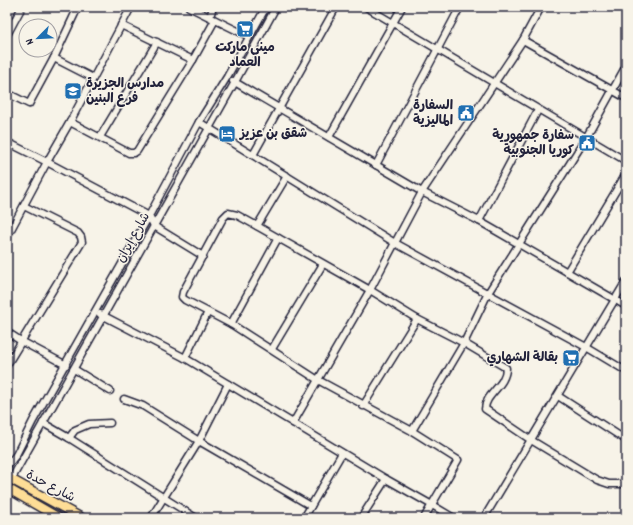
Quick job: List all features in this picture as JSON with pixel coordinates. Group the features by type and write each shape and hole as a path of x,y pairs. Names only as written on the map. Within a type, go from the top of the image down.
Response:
{"main road":[{"name":"شارع حدة","path":"9,479 82,518"},
{"name":"شارع حدة","path":"7,488 59,518"}],"street":[{"path":"7,35 22,7"},
{"path":"58,50 78,7"},
{"path":"7,237 70,122 130,7"},
{"path":"189,7 248,36"},
{"path":"70,122 129,153 138,151 193,60 212,19 213,7"},
{"name":"شارع إيران","path":"7,466 16,455 33,421 149,216 199,122 227,77 248,36 266,7"},
{"name":"شارع إيران","path":"9,479 74,370 276,7"},
{"path":"253,156 336,7"},
{"path":"366,7 626,161"},
{"path":"329,137 402,7"},
{"path":"376,165 460,7"},
{"path":"293,423 370,290 422,192 523,40 541,7"},
{"path":"121,25 193,60"},
{"path":"523,40 626,98"},
{"path":"100,137 157,42"},
{"path":"7,93 29,104 54,58 93,78"},
{"path":"412,431 464,343 488,293 586,138 626,66"},
{"path":"227,77 422,192 479,221 626,306"},
{"path":"479,221 538,110"},
{"path":"199,122 208,129 395,243 586,347 626,371"},
{"path":"7,142 149,216 154,226 203,256"},
{"path":"567,272 626,174"},
{"path":"257,226 287,176"},
{"path":"7,365 82,242 81,236 78,233 24,206"},
{"path":"424,518 458,460 412,431 363,406 318,380 272,349 231,324 185,300 182,296 223,218 228,214 237,215 257,226 370,290 417,319 464,343 506,368 505,378 485,404 485,409 531,440 597,480 609,484 626,484"},
{"path":"231,324 278,238"},
{"path":"272,349 323,264"},
{"path":"484,518 626,281"},
{"path":"95,311 185,358 342,453 454,518"},
{"path":"185,358 208,312"},
{"path":"363,406 417,319"},
{"path":"7,332 66,365"},
{"path":"74,370 110,391"},
{"path":"151,518 199,441 228,384"},
{"path":"558,396 626,440"},
{"path":"124,399 143,406 199,441 311,506"},
{"path":"69,438 75,430 90,424 110,422"},
{"path":"43,423 196,518"},
{"path":"304,518 342,453"},
{"path":"361,518 386,479"}],"place":[{"name":"ميني ماركت العماد","path":"245,29"},
{"name":"مدارس الجزيرة فرع البنين","path":"73,91"},
{"name":"السفارة الماليزية","path":"466,113"},
{"name":"شقق بن عزيز","path":"227,134"},
{"name":"سفارة جمهورية كوريا الجنوبية","path":"587,143"},
{"name":"بقالة الشهاري","path":"571,358"}]}
